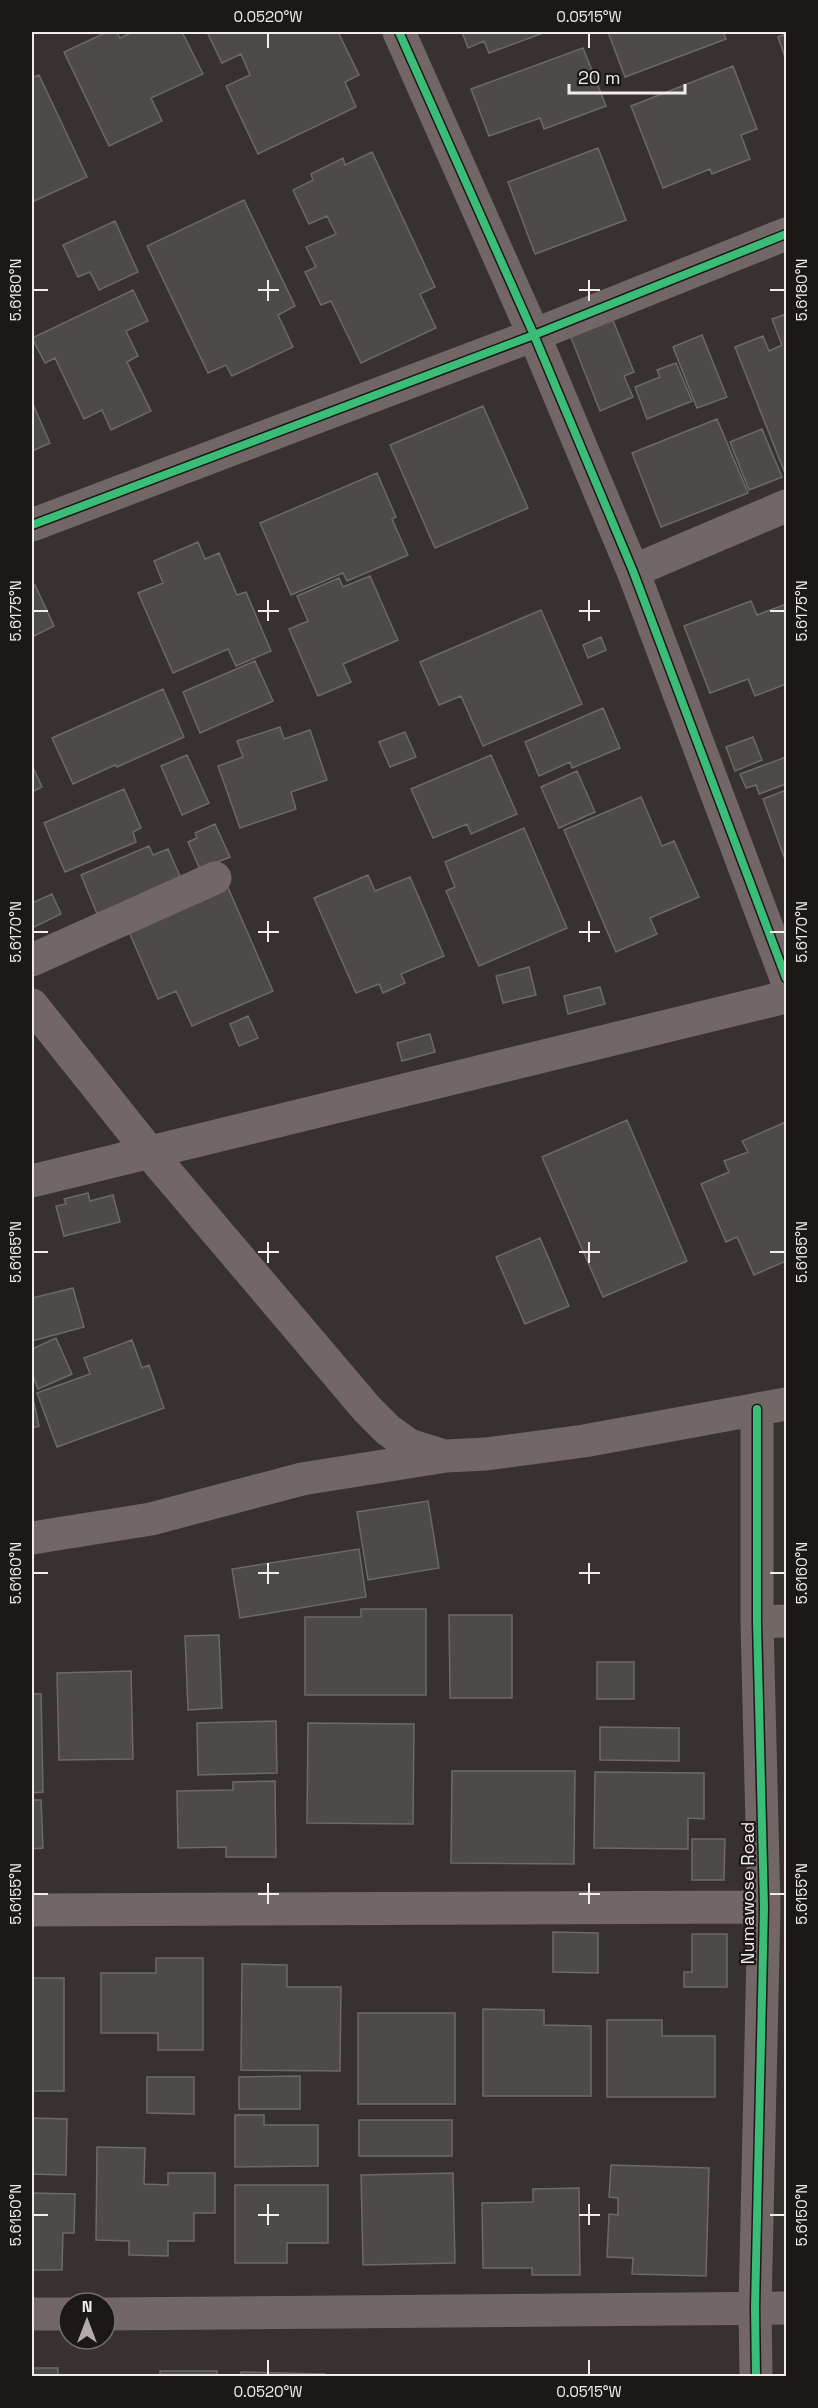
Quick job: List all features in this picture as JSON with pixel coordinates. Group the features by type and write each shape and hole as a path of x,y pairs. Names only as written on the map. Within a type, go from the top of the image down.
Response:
{"street":[{"path":"399,32 534,335 633,571 786,978"},
{"path":"32,525 534,335 786,234"},
{"path":"633,571 786,506"},
{"path":"32,960 215,878"},
{"path":"32,1181 786,998"},
{"path":"32,1005 150,1153 367,1409 388,1430 409,1445 446,1456"},
{"path":"32,1538 151,1519 302,1479 446,1456 486,1454 584,1441 772,1407"},
{"name":"Numawose Road","path":"756,2376 771,2308 760,1756 772,1622 772,1407"},
{"path":"760,1756 786,1780"},
{"path":"32,1910 764,1907"},
{"path":"117,2313 771,2308"},
{"path":"32,2314 57,2314"}],"building":[{"path":"107,32 116,32 120,38 133,32 182,32 203,74 151,98 162,121 109,146 64,52"},
{"path":"207,32 338,32 359,75 345,82 356,107 258,154 226,86 250,75 241,54 222,63"},
{"path":"462,32 546,32 489,53 484,41 468,48"},
{"path":"608,32 723,32 726,39 625,77"},
{"path":"786,34 786,60 778,37"},
{"path":"583,48 606,106 544,129 540,118 489,136 471,89"},
{"path":"733,66 757,129 741,135 750,159 712,174 710,169 663,188 631,106"},
{"path":"39,75 87,177 32,202 32,78"},
{"path":"598,148 626,220 535,254 508,182"},
{"path":"372,152 435,287 420,294 436,328 361,363 331,301 321,305 305,272 316,267 306,247 336,234 327,216 309,224 293,190 313,180 311,174 343,158 345,165"},
{"path":"244,200 295,306 278,315 293,347 232,376 226,365 208,373 147,246"},
{"path":"115,221 138,272 99,290 90,272 78,277 63,245"},
{"path":"133,290 148,321 126,331 138,356 127,362 151,411 111,430 102,410 84,419 55,358 45,363 32,338"},
{"path":"610,313 634,372 624,376 633,397 600,411 568,330"},
{"path":"786,314 786,470 784,471 735,347 763,336 769,351 782,345 772,319"},
{"path":"702,335 727,397 697,408 673,347"},
{"path":"676,363 692,401 647,419 635,387 660,377 657,370"},
{"path":"32,402 50,443 32,451"},
{"path":"483,406 528,508 435,548 390,445"},
{"path":"717,419 748,493 661,527 632,453"},
{"path":"762,429 782,477 749,490 730,442"},
{"path":"377,473 396,517 392,519 408,555 347,581 343,573 291,595 260,523"},
{"path":"198,542 205,559 219,553 237,595 246,592 271,651 236,666 228,649 173,673 138,593 163,583 154,561"},
{"path":"370,576 398,640 343,664 351,682 318,696 289,629 308,621 297,596 339,578 343,587"},
{"path":"35,585 54,626 32,637 32,587"},
{"path":"751,601 757,615 786,604 786,684 755,696 748,679 710,693 684,626"},
{"path":"541,610 582,704 483,746 461,696 439,705 420,662"},
{"path":"601,637 606,650 588,658 583,645"},
{"path":"255,661 273,701 200,733 183,692"},
{"path":"163,689 184,737 73,784 52,738"},
{"path":"603,708 620,748 572,768 570,762 539,776 525,742"},
{"path":"280,727 284,739 310,730 327,780 291,792 296,809 240,828 218,766 243,757 237,741"},
{"path":"405,732 416,757 390,767 379,742"},
{"path":"753,737 762,760 735,771 726,747"},
{"path":"187,755 209,803 182,815 161,766"},
{"path":"491,755 517,814 471,834 467,824 433,838 411,789"},
{"path":"786,757 786,784 759,794 756,785 746,788 740,774"},
{"path":"32,765 42,787 32,792"},
{"path":"577,771 595,812 559,828 541,787"},
{"path":"124,789 141,828 133,832 136,842 65,872 44,823"},
{"path":"786,790 786,862 763,799"},
{"path":"641,797 662,846 674,841 699,897 650,918 657,934 616,952 564,830"},
{"path":"215,824 230,857 200,869 188,842 197,838 195,833"},
{"path":"524,828 567,928 479,966 446,891 455,887 445,862"},
{"path":"149,846 153,855 168,849 184,885 100,921 81,875"},
{"path":"368,875 375,891 410,877 444,956 401,974 405,983 383,993 379,984 356,993 314,898"},
{"path":"226,883 273,991 192,1026 176,991 158,999 126,925"},
{"path":"52,894 61,914 32,928 32,903"},
{"path":"529,967 536,995 503,1003 496,976"},
{"path":"600,987 605,1004 568,1014 564,996"},
{"path":"248,1016 258,1038 239,1046 230,1024"},
{"path":"430,1034 435,1052 402,1061 397,1043"},
{"path":"627,1120 687,1261 603,1297 542,1157"},
{"path":"786,1122 786,1261 754,1275 737,1237 726,1242 701,1184 729,1172 724,1161 748,1152 742,1141"},
{"path":"88,1193 90,1201 113,1195 120,1222 64,1236 56,1206 66,1204 64,1199"},
{"path":"540,1238 569,1306 525,1324 496,1257"},
{"path":"73,1288 84,1327 32,1341 32,1298"},
{"path":"56,1338 72,1374 38,1389 32,1373 32,1349"},
{"path":"132,1340 142,1368 149,1365 164,1408 57,1447 37,1393 90,1374 84,1358"},
{"path":"32,1394 39,1426 32,1428"},
{"path":"428,1501 439,1568 368,1580 357,1512"},
{"path":"359,1549 366,1597 240,1618 232,1569"},
{"path":"361,1609 426,1609 426,1695 305,1695 305,1617 361,1617"},
{"path":"449,1615 512,1615 512,1698 450,1698"},
{"path":"219,1635 222,1708 188,1710 185,1636"},
{"path":"597,1662 634,1662 634,1699 597,1699"},
{"path":"131,1671 133,1759 59,1760 57,1673"},
{"path":"32,1694 41,1694 43,1792 32,1793"},
{"path":"276,1721 277,1773 198,1775 197,1723"},
{"path":"308,1723 414,1724 413,1824 307,1823"},
{"path":"600,1727 679,1728 679,1761 600,1760"},
{"path":"452,1771 575,1771 574,1864 451,1863"},
{"path":"595,1772 704,1773 704,1819 688,1818 688,1849 594,1848"},
{"path":"275,1781 276,1857 226,1857 226,1847 178,1848 177,1791 233,1790 233,1782"},
{"path":"32,1800 41,1800 43,1848 32,1849"},
{"path":"692,1839 725,1839 724,1880 692,1880"},
{"path":"553,1932 598,1933 598,1973 553,1972"},
{"path":"692,1934 727,1934 727,1987 684,1987 684,1972 692,1972"},
{"path":"156,1958 203,1958 203,2050 158,2050 158,2033 101,2033 101,1973 156,1973"},
{"path":"242,1964 287,1965 287,1987 341,1987 340,2071 241,2070"},
{"path":"32,1978 64,1978 64,2091 32,2091"},
{"path":"483,2009 544,2010 544,2025 591,2026 591,2096 483,2096"},
{"path":"358,2013 455,2013 455,2104 358,2104"},
{"path":"607,2020 662,2020 662,2036 715,2036 715,2097 607,2097"},
{"path":"300,2076 300,2109 239,2109 239,2077"},
{"path":"147,2077 194,2077 194,2114 147,2113"},
{"path":"235,2115 264,2115 264,2125 318,2125 318,2166 235,2167"},
{"path":"32,2118 67,2119 66,2175 32,2174"},
{"path":"359,2120 452,2120 452,2156 359,2156"},
{"path":"97,2147 145,2148 144,2184 168,2185 168,2173 215,2173 215,2213 194,2213 194,2241 168,2241 168,2256 129,2255 129,2241 96,2240"},
{"path":"611,2165 709,2168 706,2276 632,2274 633,2258 607,2257 609,2214 618,2215 618,2198 609,2197"},
{"path":"453,2173 455,2263 363,2265 361,2175"},
{"path":"235,2185 328,2185 328,2243 287,2243 287,2263 235,2263"},
{"path":"579,2188 580,2275 532,2275 532,2268 483,2268 482,2203 533,2202 533,2189"},
{"path":"32,2193 75,2194 74,2233 63,2233 62,2270 32,2270"},
{"path":"32,2368 58,2368 58,2376 32,2376"},
{"path":"160,2371 217,2371 217,2376 160,2376"},
{"path":"241,2372 325,2374 325,2376 240,2376"}],"cycle path":[{"path":"399,32 534,335 633,571 786,978"},
{"path":"32,525 534,335 786,234"},
{"path":"756,2376 755,2308 764,1907 757,1622 757,1409"}]}
